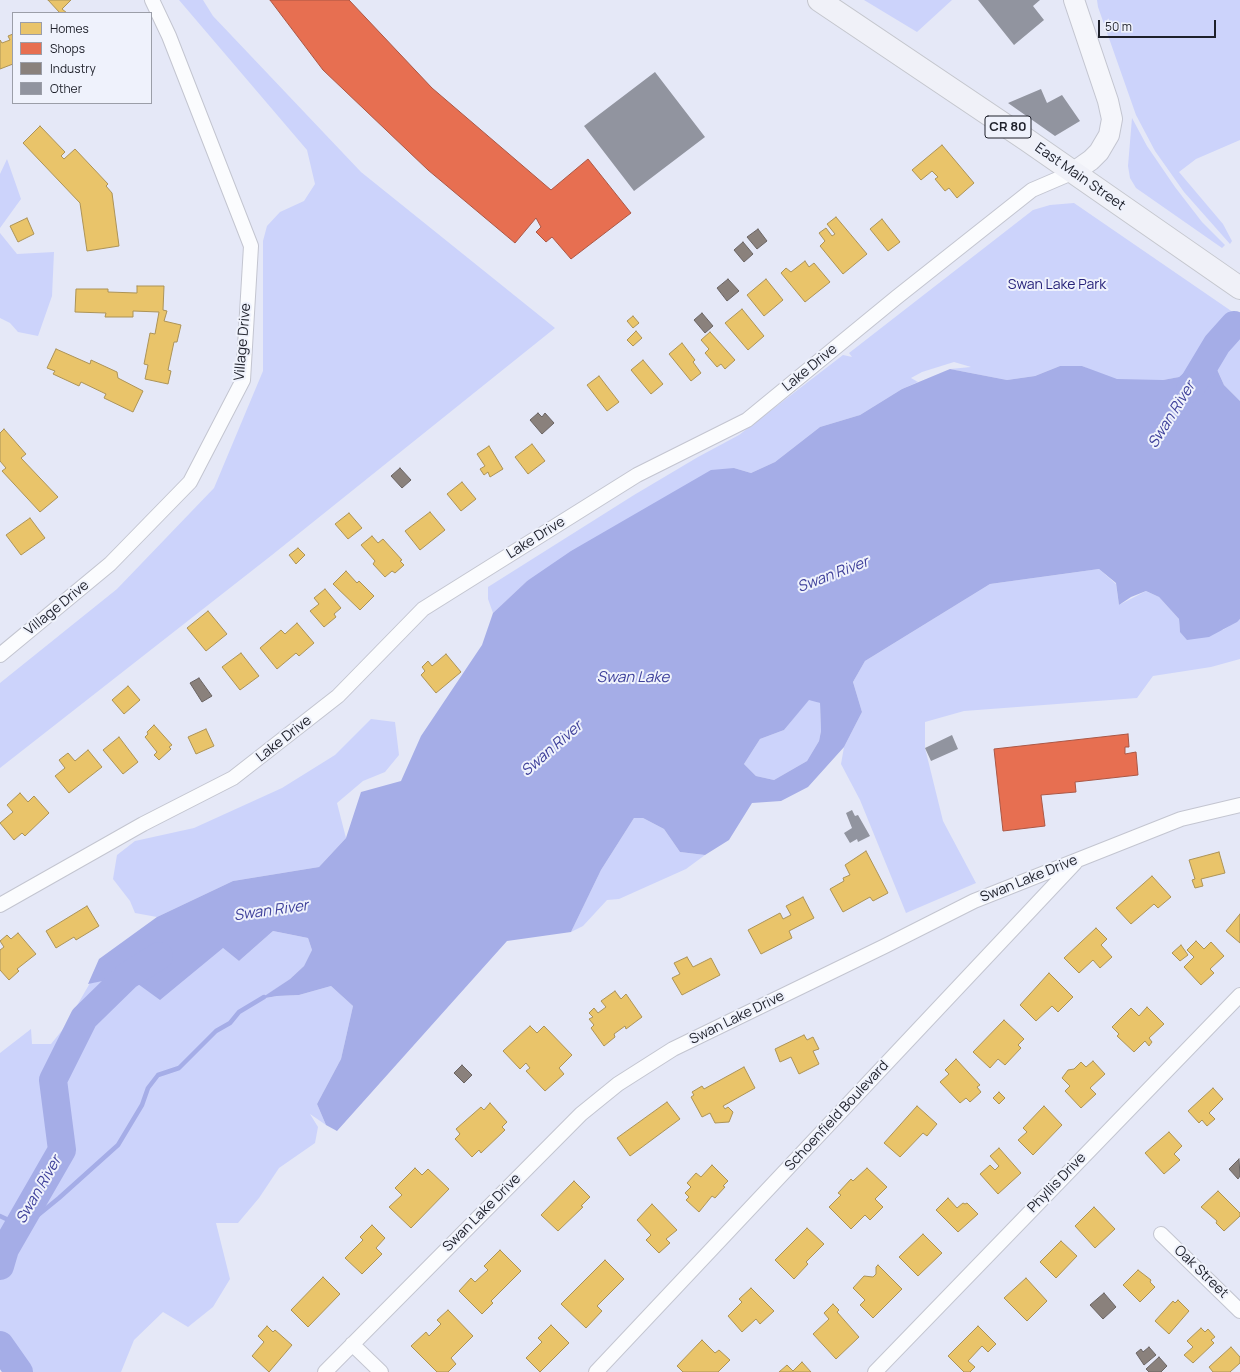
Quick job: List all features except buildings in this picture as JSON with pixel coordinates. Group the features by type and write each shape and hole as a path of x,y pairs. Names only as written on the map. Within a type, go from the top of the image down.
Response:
{"main road":[{"name":"East Main Street","path":"819,0 1074,172 1240,288"},
{"path":"1074,172 1091,160 1099,152 1109,135 1112,119 1108,101 1075,0"}],"street":[{"name":"Village Drive","path":"0,654 110,564 190,482 242,380 251,246 169,36 152,0"},
{"name":"Lake Drive","path":"0,905 143,824 233,778 338,696 423,609 638,475 747,420 897,297 1032,190 1074,172"},
{"name":"Swan Lake Drive","path":"325,1372 581,1114 618,1084 673,1049 885,946 974,900 1181,819 1240,805"},
{"name":"Schoenfield Boulevard","path":"596,1372 1078,860"},
{"name":"Phyllis Drive","path":"875,1372 1240,995"},
{"name":"Oak Street","path":"1161,1234 1240,1311"},
{"path":"352,1344 381,1372"}],"green space":[{"path":"179,0 203,0 213,16 361,172 555,328 272,555 0,768 0,683 117,589 214,488 263,371 263,241 267,226 280,212 304,201 315,184 307,150"},
{"path":"864,0 952,0 917,32"},
{"path":"1097,0 1240,0 1240,140 1196,159 1179,172 1223,224 1232,241 1230,244 1184,192 1155,151 1136,115 1098,7"},
{"path":"1132,118 1147,146 1175,187 1202,222 1225,245 1222,248 1136,188 1130,178 1128,166"},
{"path":"7,159 21,199 0,228 0,174"},
{"name":"Swan Lake Park","path":"1074,203 1240,317 1240,401 1224,385 1213,360 1218,359 1217,356 1202,352 1201,358 1179,377 1163,380 1116,381 1082,366 1060,366 1035,376 1007,380 950,369 971,367 954,362 922,372 911,378 918,382 902,389 860,415 820,427 775,462 751,473 734,468 527,581 493,613 488,599 488,587 634,495 698,457 739,435 843,355 852,357 849,353 1033,210 1050,205"},
{"path":"0,233 17,254 54,252 52,296 38,336 18,332 10,323 0,318"},
{"path":"1099,569 1116,584 1119,605 1146,591 1159,597 1179,619 1180,632 1223,630 1240,619 1240,659 1211,667 1153,676 1137,698 964,711 925,722 925,748 943,821 976,883 906,913 860,800 841,764 844,747 862,712 853,682 865,661 990,584"},
{"path":"809,699 820,703 821,731 819,741 807,761 774,780 756,776 744,764 760,739 784,730"},
{"path":"371,719 395,722 399,755 385,772 363,781 337,803 346,838 319,867 233,881 157,917 135,913 130,901 113,879 117,855 135,841 194,828 282,788 335,755"},
{"path":"634,818 643,818 664,829 680,852 705,855 686,869 619,899 607,900 583,926 571,932 601,870"},
{"path":"273,931 308,938 312,950 304,966 290,979 261,999 277,996 299,995 331,986 353,1006 341,1059 317,1104 326,1125 310,1114 318,1127 315,1143 279,1168 259,1198 238,1223 216,1223 230,1279 213,1307 188,1327 163,1312 134,1340 121,1372 9,1372 0,1363 0,1053 31,1029 32,1044 51,1044 64,1028 90,983 127,976 223,948 239,961"}],"water":[{"name":"Swan Lake","path":"1211,356 1224,385 1240,401 1240,619 1237,622 1209,637 1187,640 1180,632 1179,619 1159,597 1146,591 1131,597 1119,605 1116,583 1099,569 990,584 865,661 853,682 862,712 844,747 808,787 781,801 752,803 729,840 705,855 680,852 664,829 643,818 634,818 601,870 571,932 507,941 337,1131 326,1125 317,1104 341,1059 353,1006 331,986 299,995 277,996 260,999 290,979 304,966 312,950 308,938 273,931 239,961 223,948 160,1000 127,976 88,984 99,959 157,917 233,881 319,867 346,838 361,792 401,781 421,736 482,645 493,613 527,581 571,551 711,470 734,468 751,473 775,462 820,427 860,415 902,389 950,369 1007,380 1035,376 1060,366 1082,366 1117,379 1163,380 1179,377 1201,358","holes":["809,700 820,703 821,731 819,741 807,761 774,780 756,776 744,764 760,739 784,730"]}],"waterway":[{"name":"Swan River","path":"1190,389 1217,344 1234,325"},
{"name":"Swan River","path":"0,1266 5,1249 62,1150 53,1080 84,1018 127,976 159,956"},
{"path":"0,1216 19,1225 32,1220 59,1198 118,1145 142,1105 148,1088 158,1075 179,1068 216,1031 230,1023 239,1012 264,997"},
{"name":"Swan River","path":"0,1345 19,1372"}]}
